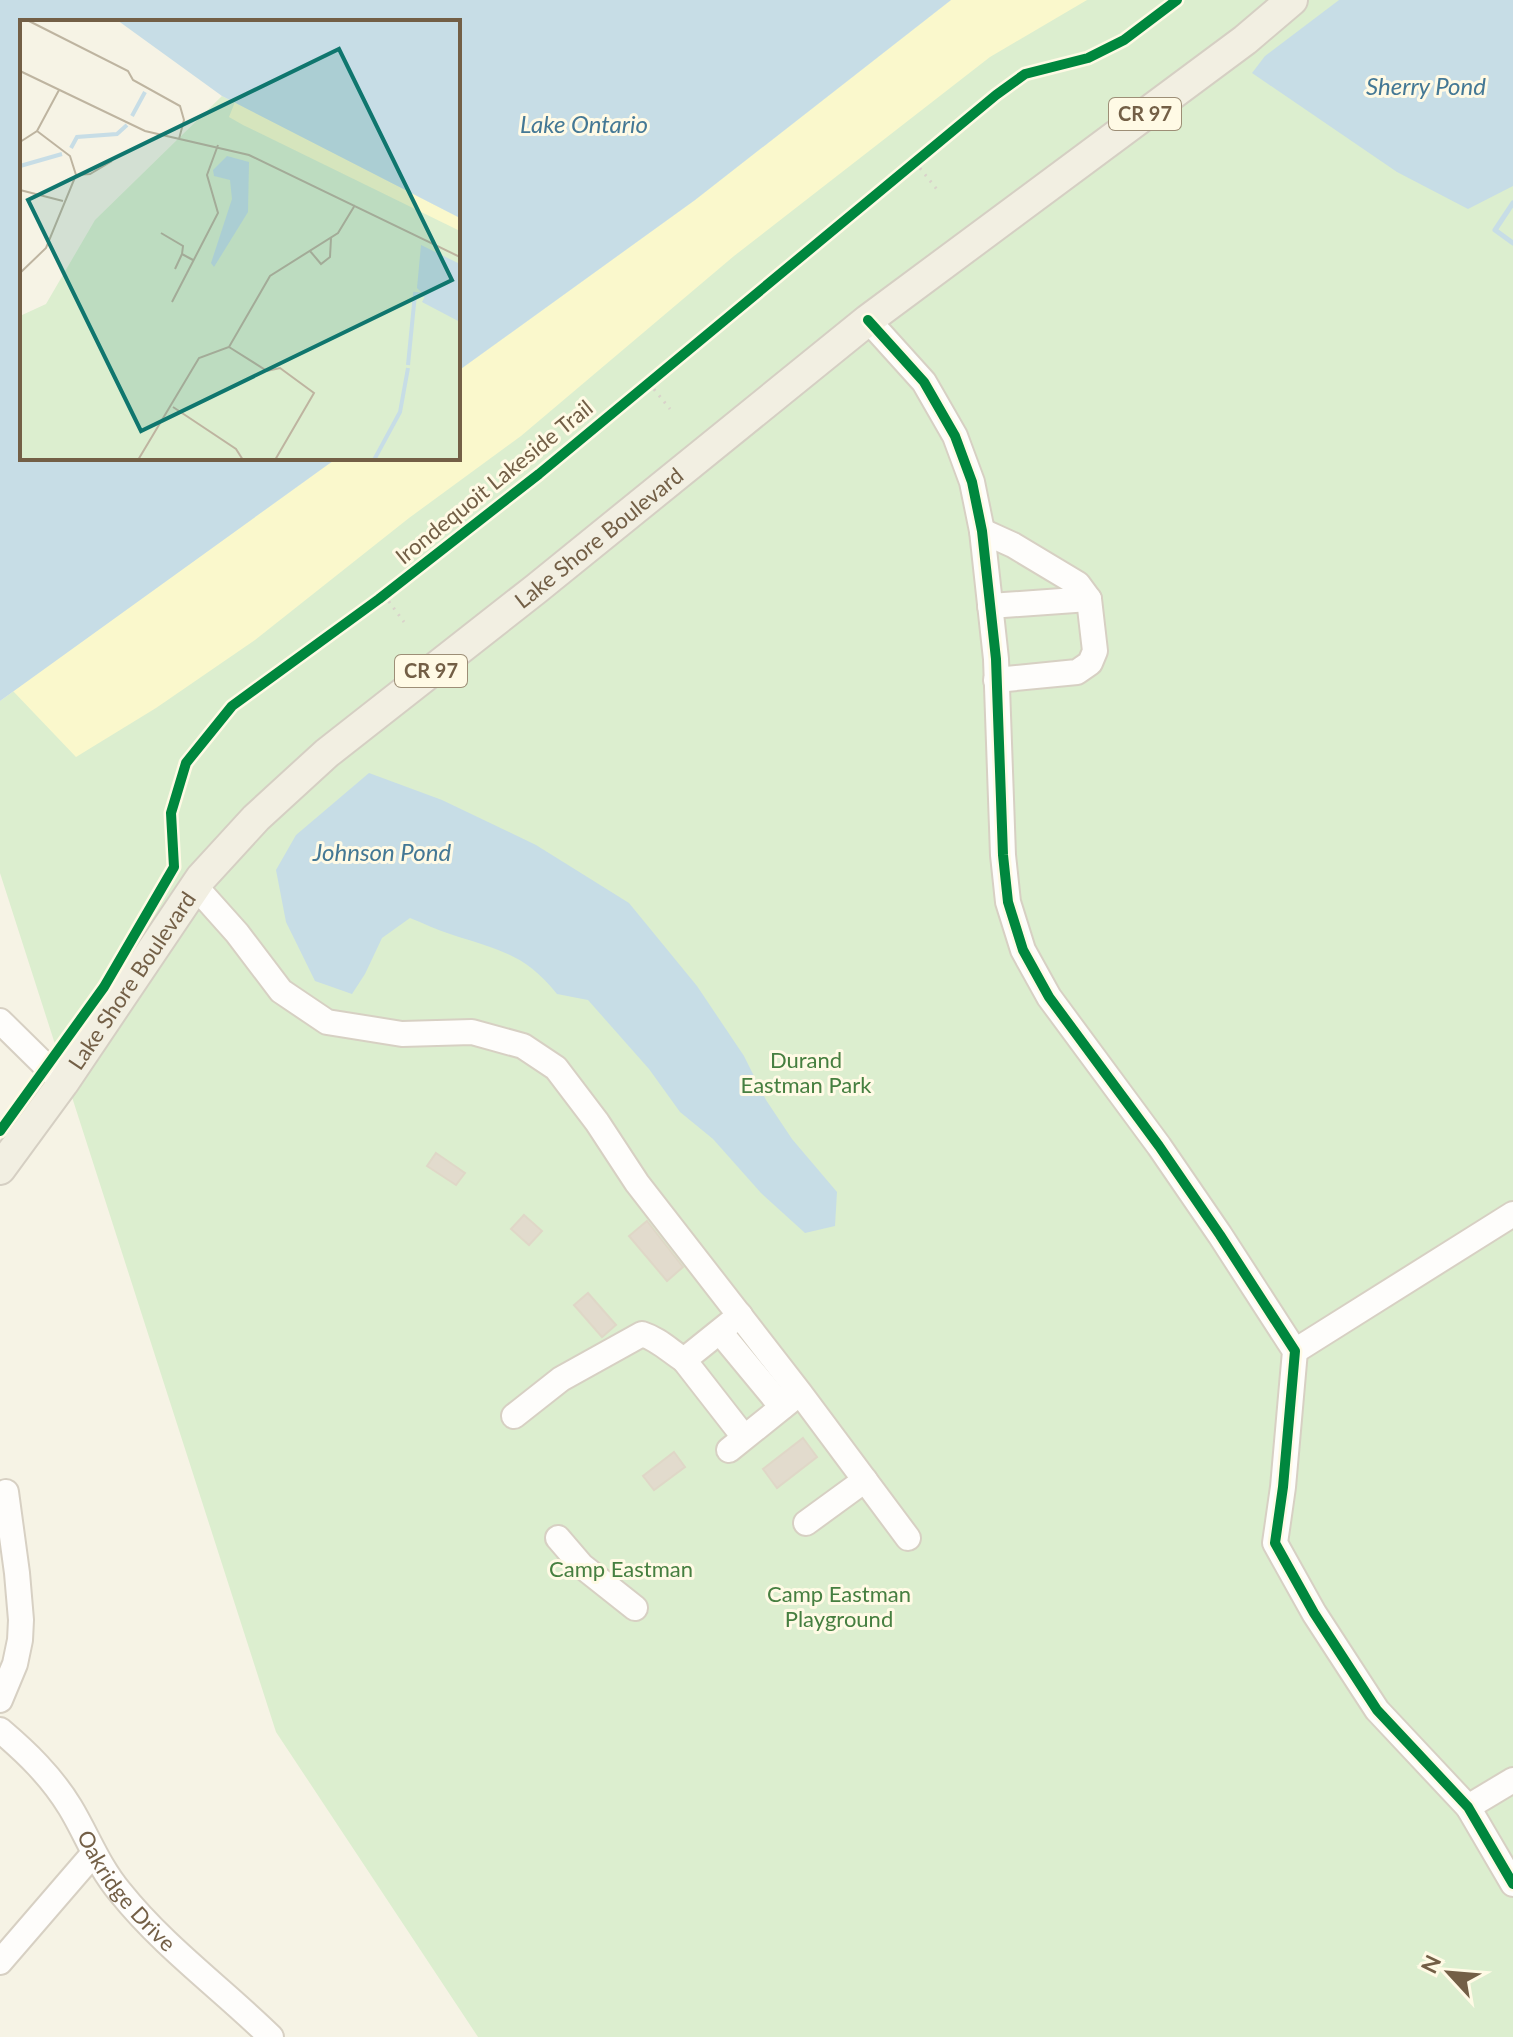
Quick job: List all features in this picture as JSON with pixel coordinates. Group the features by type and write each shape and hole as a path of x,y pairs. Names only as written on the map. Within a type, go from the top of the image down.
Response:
{"main road":[{"name":"Lake Shore Boulevard","path":"0,1169 63,1083 195,886 256,818 327,753 536,589 868,320 1245,40 1292,0"}],"street":[{"path":"868,320 924,382 955,436 972,482 982,531 990,606 1008,902 1023,950 1049,997 1168,1159 1295,1351 1275,1543 1314,1613 1377,1710 1468,1807 1513,1884"},
{"path":"982,531 1013,545 1078,584 1089,599 1095,651 1090,663 1077,672 996,680"},
{"path":"990,606 1089,599"},
{"path":"195,886 237,933 281,991 327,1022 402,1034 472,1032 523,1046 556,1068 597,1122 637,1183 740,1315 791,1400"},
{"path":"0,1021 63,1083"},
{"path":"1295,1351 1513,1214"},
{"path":"684,1360 740,1315"},
{"path":"720,1332 791,1400 865,1480 908,1538"},
{"path":"514,1416 561,1379 642,1334 655,1338 684,1360 737,1443 791,1400"},
{"path":"806,1523 865,1480"},
{"path":"0,1700 15,1664 21,1620 6,1492"},
{"path":"558,1538 582,1566 635,1608"},
{"name":"Oakridge Drive","path":"0,1730 27,1753 54,1783 117,1889 148,1925 271,2037"},
{"path":"1468,1807 1513,1780"},
{"path":"0,1962 94,1853"}],"path":[{"path":"904,171 927,152"},
{"path":"915,162 939,192"},
{"path":"636,393 660,374"},
{"path":"649,383 670,409"},
{"path":"382,597 404,622"}],"green space":[{"name":"Durand Eastman Park","path":"951,0 1513,0 1513,2037 478,2037 276,1732 0,873 0,701 334,460 460,460 460,370 695,200"}],"sand":[{"path":"951,0 1087,0 990,57 734,256 521,436 409,518 255,640 156,708 76,757 13,691 334,460 460,460 460,370 695,200"}],"water":[{"name":"Lake Ontario","path":"0,0 951,0 695,200 460,370 460,20 20,20 20,460 334,460 0,701"},
{"name":"Sherry Pond","path":"1339,0 1513,0 1513,186 1468,209 1397,172 1252,73 1265,56"},
{"name":"Johnson Pond","path":"369,773 442,800 536,845 629,903 697,986 744,1056 766,1100 792,1139 837,1192 835,1226 805,1233 761,1193 713,1139 680,1112 649,1069 588,1000 557,994 533,970 509,955 410,918 382,938 352,994 315,981 286,922 276,870 296,835"}],"building":[{"path":"436,1153 465,1173 456,1185 427,1166"},
{"path":"524,1215 542,1231 529,1245 511,1229"},
{"path":"647,1221 683,1267 667,1281 629,1236"},
{"path":"588,1293 616,1325 602,1337 574,1305"},
{"path":"803,1438 817,1457 777,1488 763,1469"},
{"path":"674,1452 685,1467 654,1490 643,1476"}],"waterway":[{"path":"1513,203 1495,230 1513,243"}],"cycle path":[{"name":"Irondequoit Lakeside Trail","path":"0,1131 104,987 174,867 171,813 186,763 232,706 379,599 539,474 996,95 1025,74 1088,58 1124,40 1177,0"},
{"path":"868,320 924,382 955,436 972,482 982,531 996,659 1003,855 1008,902 1023,950 1049,997 1159,1146 1295,1351 1275,1543 1314,1613 1377,1710 1468,1807 1513,1884"}],"park label":[{"name":"Camp Eastman","path":"621,1569"},
{"name":"Camp Eastman Playground","path":"839,1606"}]}
